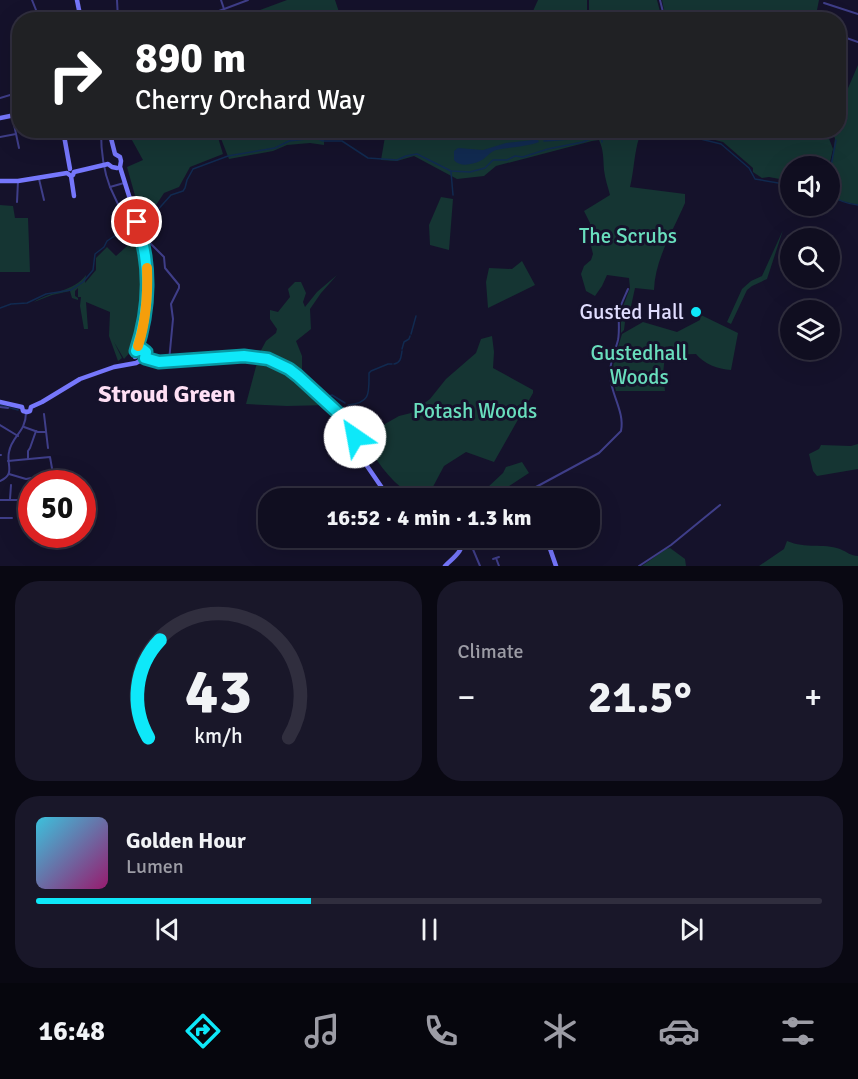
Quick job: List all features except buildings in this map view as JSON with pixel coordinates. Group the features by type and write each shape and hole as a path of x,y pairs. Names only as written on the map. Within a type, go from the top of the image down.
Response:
{"main road":[{"path":"0,118 12,115"},
{"path":"65,138 74,196"},
{"path":"0,181 18,182 71,172 109,159 120,157 121,161 118,166 112,168 109,159 109,138"},
{"path":"118,166 127,189"},
{"path":"0,402 22,407 22,410 26,412 30,411 31,407 80,379 122,365 136,363 143,355 147,293 146,259 140,231 118,166"},
{"path":"122,365 136,354 144,321"},
{"path":"136,354 138,359 143,355"},
{"path":"136,354 159,362 244,356 279,363 289,369 347,421 365,462 382,488"},
{"path":"22,407 26,403 31,407"},
{"path":"445,566 461,548"},
{"path":"550,548 556,566"}],"street":[{"path":"221,0 224,9"},
{"path":"234,0 236,4"},
{"path":"216,12 248,0"},
{"path":"824,3 858,14"},
{"path":"17,138 18,148"},
{"path":"101,138 109,159 110,187 124,217 134,227"},
{"path":"39,178 44,200"},
{"path":"17,202 18,182"},
{"path":"110,187 124,183"},
{"path":"147,240 164,257 165,268 179,285 171,304 173,319 169,361"},
{"path":"534,488 599,453 621,431 620,415 609,374 618,337 619,312 627,289"},
{"path":"260,358 265,355 274,357"},
{"path":"0,407 8,408"},
{"path":"0,481 8,477 11,447 24,427 26,412"},
{"path":"44,414 48,448"},
{"path":"0,425 18,436"},
{"path":"24,427 46,432"},
{"path":"28,460 28,451 36,431"},
{"path":"8,461 50,457 53,474 26,479 9,474"},
{"path":"10,500 11,485"},
{"path":"0,500 18,500"},
{"path":"639,566 671,545 720,505"},
{"path":"0,518 12,518"},
{"path":"472,548 480,566"},
{"path":"496,558 499,566"}],"green space":[{"path":"287,0 335,0 339,12 255,12"},
{"path":"538,0 587,0 587,12 533,12"},
{"path":"589,0 657,0 660,12 589,12"},
{"path":"662,0 819,0 817,12 664,12"},
{"path":"858,65 858,205 840,201 840,156 833,156 835,138 846,138 846,93"},
{"path":"131,138 218,138 223,154 190,167 179,187 164,193 154,208 141,217 127,167 143,160"},
{"path":"221,138 324,138 324,145 310,143 287,145 273,151 229,159"},
{"name":"The Scrubs","path":"385,138 639,138 630,187 685,194 685,203 661,256 654,290 635,288 628,320 621,333 621,312 630,288 629,278 607,275 595,296 586,291 581,274 593,254 588,234 590,223 584,211 610,195 599,140 496,166 484,176 457,179 414,156 397,161 381,160"},
{"path":"707,138 829,138 833,149 831,156 780,156 780,179 762,178 753,172 753,168 723,142"},
{"path":"441,197 453,199 449,250 430,245 429,225"},
{"path":"0,205 13,206 15,218 28,218 30,272 0,272"},
{"path":"780,237 767,279 747,290 731,324 727,322 742,289 751,281 762,276"},
{"path":"135,239 142,263 143,277 139,323 133,348 124,359 114,342 122,358 118,361 109,336 110,312 86,302 88,329 84,329 78,288 75,296 78,300 72,298 70,291 34,302 75,285 86,275 85,283 96,270 96,258 107,247 116,256"},
{"path":"522,261 535,285 488,308 486,282 489,268 512,269"},
{"path":"337,275 310,309 311,329 296,341 302,356 302,370 323,393 293,369 259,354 266,341 276,333 277,329 270,319 270,310 278,312 290,297 288,289 295,282 301,282 306,293 303,302 305,307 317,292"},
{"name":"Gustedhall Woods","path":"701,315 738,333 731,370 703,361 696,354 665,355 663,374 665,391 616,391 612,377 614,360 622,334 643,322 677,332 700,320"},
{"name":"Potash Woods","path":"492,336 493,368 533,390 533,393 494,462 466,452 444,466 432,488 401,488 377,461 362,437 399,416 411,413 430,399 446,379 476,353 481,339"},
{"path":"258,359 278,366 328,405 246,404"},
{"path":"858,444 858,469 817,476 813,471 809,454 819,449 821,445 851,446"},
{"path":"522,462 529,473 506,488 487,488 503,473 506,467"},
{"path":"787,541 801,545 840,549 858,556 858,566 759,566 784,549"},
{"path":"670,548 685,559 686,566 642,566 666,549"}],"water":[{"path":"533,140 539,142 496,150 473,164 466,165 454,160 454,151 458,148 483,150 506,143"}],"waterway":[{"path":"140,222 154,214 171,195 183,191 193,169 228,156 275,148 289,141 316,138"},
{"path":"316,138 323,141 342,141 368,158 397,160 417,154 451,171 470,172 485,168 493,160 523,157 592,138"},
{"path":"544,141 584,138"},
{"path":"602,138 602,142"},
{"path":"696,138 721,144 749,168 755,179 780,183"},
{"path":"833,156 836,140"},
{"path":"451,172 453,195"},
{"path":"840,200 858,205"},
{"path":"0,308 11,304 27,303 46,294 71,290 83,282 93,270 95,254 104,247 107,241 131,225"},
{"path":"411,334 416,316"},
{"path":"402,349 404,342 410,336"},
{"path":"394,364 399,361 402,351"},
{"path":"348,405 365,399 371,371 392,364"},
{"path":"329,396 332,395 345,403"},
{"path":"0,405 18,410"}],"slow traffic":[{"path":"138,346 144,321 147,268"}],"place":[{"name":"Gusted Hall","path":"696,312"}],"district":[{"name":"Stroud Green","path":"167,394"}],"route":[{"path":"137,222 144,251 147,293 141,337 136,351 142,349 146,352 145,358 159,362 244,356 279,363 298,376 347,421 355,437"}]}
